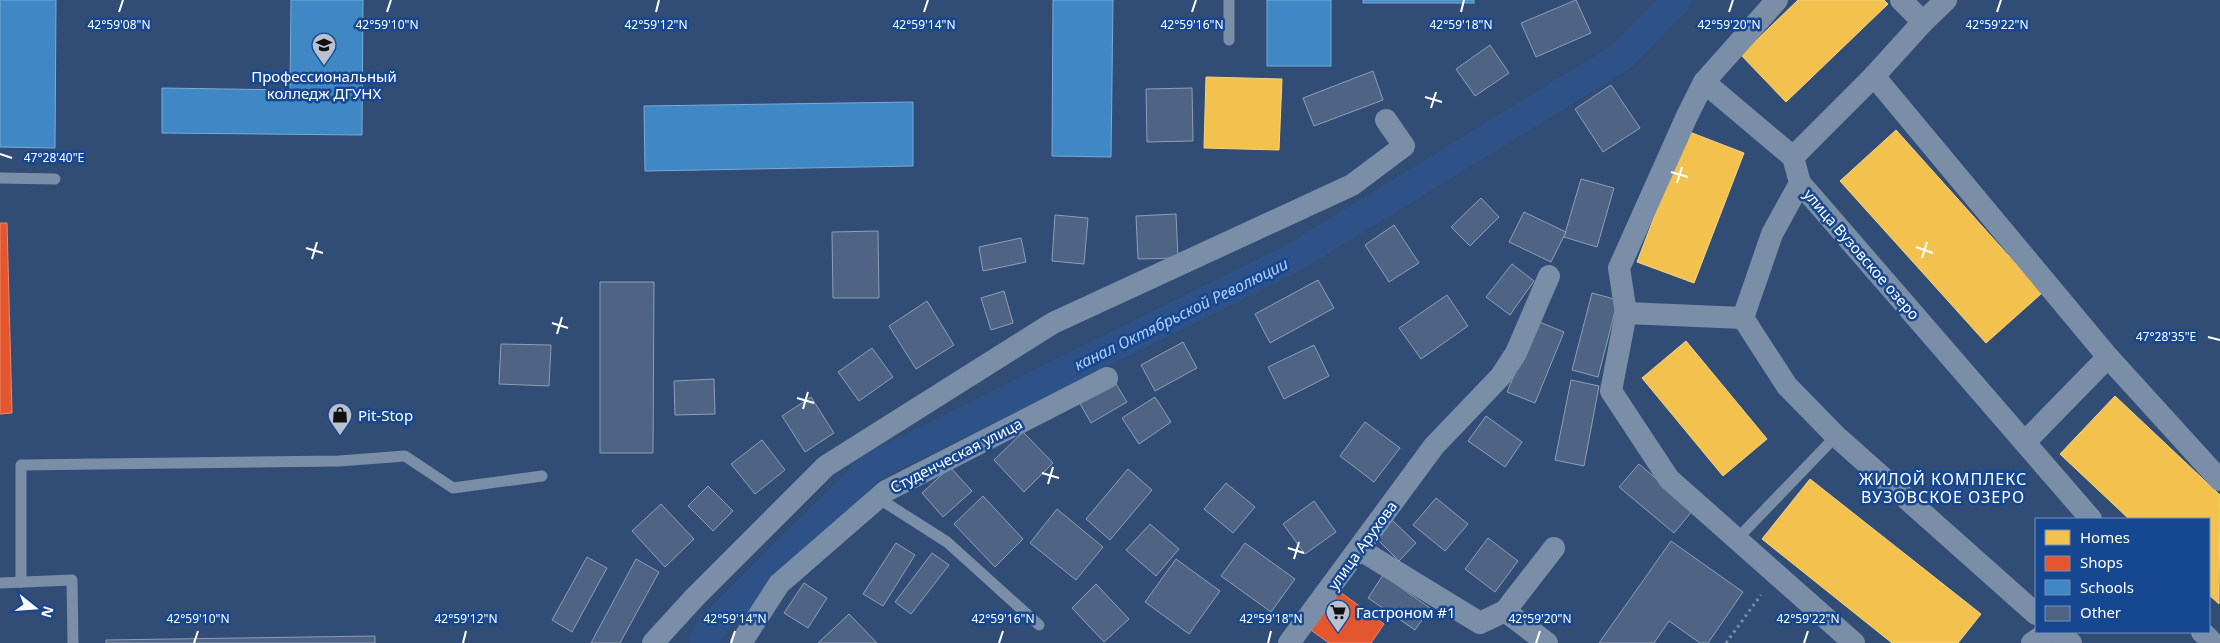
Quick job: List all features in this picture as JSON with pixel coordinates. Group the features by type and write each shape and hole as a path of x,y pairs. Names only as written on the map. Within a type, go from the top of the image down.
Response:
{"street":[{"path":"1777,0 1704,82 1619,268 1626,313 1611,391 1670,479 1854,643"},
{"path":"1901,0 1923,22"},
{"path":"1704,82 1793,157 1946,0"},
{"path":"1874,76 2108,357 2220,480"},
{"path":"653,643 695,597 826,466 1053,323 1352,184 1404,146 1386,120"},
{"name":"улица Вузовское озеро","path":"1793,157 1800,183 2091,518"},
{"path":"1743,318 1772,234 1800,183"},
{"name":"улица Арухова","path":"1289,643 1434,446 1501,376 1516,353 1549,276"},
{"path":"1626,313 1743,318"},
{"path":"1743,318 1787,386 1836,436 2035,613"},
{"path":"2026,442 2108,357"},
{"name":"Студенческая улица","path":"741,643 780,584 886,491 1107,378"},
{"path":"1359,549 1480,623 1504,610 1554,548"},
{"path":"1504,610 1547,643"},
{"path":"2032,643 2047,633"},
{"path":"2057,633 2071,643"},
{"path":"2203,633 2213,643"}],"lane":[{"path":"1229,0 1229,40"},
{"path":"0,178 55,179"},
{"path":"1737,539 1836,436"},
{"path":"21,582 21,465 339,461 405,456 453,488 542,476"},
{"path":"878,498 947,542 1039,625"},
{"path":"0,583 72,580 73,643"}],"path":[{"path":"1726,643 1776,574"}],"building: Homes":[{"path":"1798,0 1884,0 1888,4 1786,102 1741,55"},
{"path":"1206,77 1282,79 1279,150 1204,148"},
{"path":"1896,130 2042,293 1986,343 1840,181"},
{"path":"1687,131 1744,153 1694,283 1637,262"},
{"path":"1686,341 1767,439 1723,476 1642,378"},
{"path":"2115,396 2220,495 2219,604 2210,596 2210,518 2128,518 2060,454"},
{"path":"1810,479 1981,614 1958,643 1892,643 1762,539"}],"building: Shops":[{"path":"0,223 7,223 12,413 0,414"},
{"path":"1336,589 1384,624 1371,643 1329,643 1308,628"}],"building: Schools":[{"path":"0,0 56,0 55,148 0,147"},
{"path":"291,0 363,0 362,135 162,133 162,88 290,90"},
{"path":"1053,0 1113,0 1111,157 1052,156"},
{"path":"1267,0 1331,0 1331,66 1267,66"},
{"path":"1363,0 1474,0 1474,3 1363,3"},
{"path":"913,102 913,166 645,171 644,106"}],"building: Other":[{"path":"1576,0 1591,33 1536,57 1521,23"},
{"path":"1490,45 1509,73 1475,96 1456,69"},
{"path":"1373,71 1383,100 1314,126 1303,98"},
{"path":"1611,85 1640,128 1603,152 1575,109"},
{"path":"1192,88 1193,141 1147,142 1146,89"},
{"path":"1581,179 1614,188 1597,247 1564,237"},
{"path":"1481,198 1499,217 1470,246 1451,227"},
{"path":"1524,212 1566,232 1551,262 1509,242"},
{"path":"1176,214 1178,258 1138,259 1136,216"},
{"path":"1055,215 1088,218 1084,264 1052,261"},
{"path":"1394,225 1419,263 1389,282 1365,245"},
{"path":"878,231 879,298 833,298 832,232"},
{"path":"1021,238 1026,262 983,271 979,247"},
{"path":"1512,264 1534,281 1510,315 1486,297"},
{"path":"1318,280 1334,308 1270,343 1255,314"},
{"path":"600,282 654,282 653,453 600,453"},
{"path":"1004,291 1013,323 991,330 981,298"},
{"path":"1592,293 1618,300 1598,377 1572,370"},
{"path":"1447,295 1468,326 1421,359 1399,328"},
{"path":"927,301 954,345 916,369 889,326"},
{"path":"1537,321 1564,332 1535,403 1507,392"},
{"path":"1183,342 1197,368 1155,391 1141,365"},
{"path":"501,344 551,345 549,386 499,384"},
{"path":"1314,345 1329,376 1284,399 1268,367"},
{"path":"872,348 893,377 859,401 838,372"},
{"path":"714,379 715,414 675,415 674,381"},
{"path":"1113,379 1127,402 1091,423 1078,400"},
{"path":"1571,380 1599,386 1584,466 1555,460"},
{"path":"811,397 834,433 805,452 782,416"},
{"path":"1155,397 1171,422 1139,444 1122,418"},
{"path":"1486,416 1522,442 1505,467 1468,441"},
{"path":"1365,422 1400,448 1374,482 1340,456"},
{"path":"1023,432 1053,463 1024,492 994,460"},
{"path":"762,440 785,470 755,494 731,464"},
{"path":"1639,464 1693,510 1674,533 1619,487"},
{"path":"950,467 972,491 943,517 922,493"},
{"path":"1128,469 1152,490 1110,540 1086,519"},
{"path":"1226,483 1255,507 1233,533 1204,509"},
{"path":"708,486 733,511 713,531 688,506"},
{"path":"983,496 1023,539 995,567 954,524"},
{"path":"1436,498 1468,524 1445,551 1413,525"},
{"path":"1314,501 1336,532 1305,554 1283,524"},
{"path":"661,504 694,539 665,567 632,531"},
{"path":"1057,509 1103,547 1076,580 1030,543"},
{"path":"1390,518 1416,543 1399,561 1374,536"},
{"path":"1150,524 1179,549 1156,576 1126,550"},
{"path":"1488,538 1518,561 1495,592 1465,569"},
{"path":"1671,541 1743,592 1708,643 1700,643 1669,621 1654,643 1599,643"},
{"path":"896,543 915,555 883,606 863,594"},
{"path":"1245,543 1295,579 1271,612 1221,576"},
{"path":"932,553 949,565 911,614 895,602"},
{"path":"587,557 607,568 572,632 552,620"},
{"path":"636,559 659,572 620,643 591,643"},
{"path":"1176,559 1220,591 1189,634 1145,602"},
{"path":"1383,575 1430,608 1415,630 1368,598"},
{"path":"804,583 827,598 808,628 784,613"},
{"path":"1096,584 1129,619 1104,642 1072,608"},
{"path":"849,614 877,643 818,643"},
{"path":"375,636 375,643 106,643 106,640"}],"waterway":[{"name":"канал Октябрьской Революции","path":"703,643 715,623 872,467 1293,258 1621,57 1677,0"}],"place":[{"name":"Профессиональный колледж ДГУНХ","path":"324,66"},
{"name":"Pit-Stop","path":"340,436"},
{"name":"Гастроном #1","path":"1338,633"}],"district":[{"name":"ЖИЛОЙ КОМПЛЕКС ВУЗОВСКОЕ ОЗЕРО","path":"1943,488"}]}
